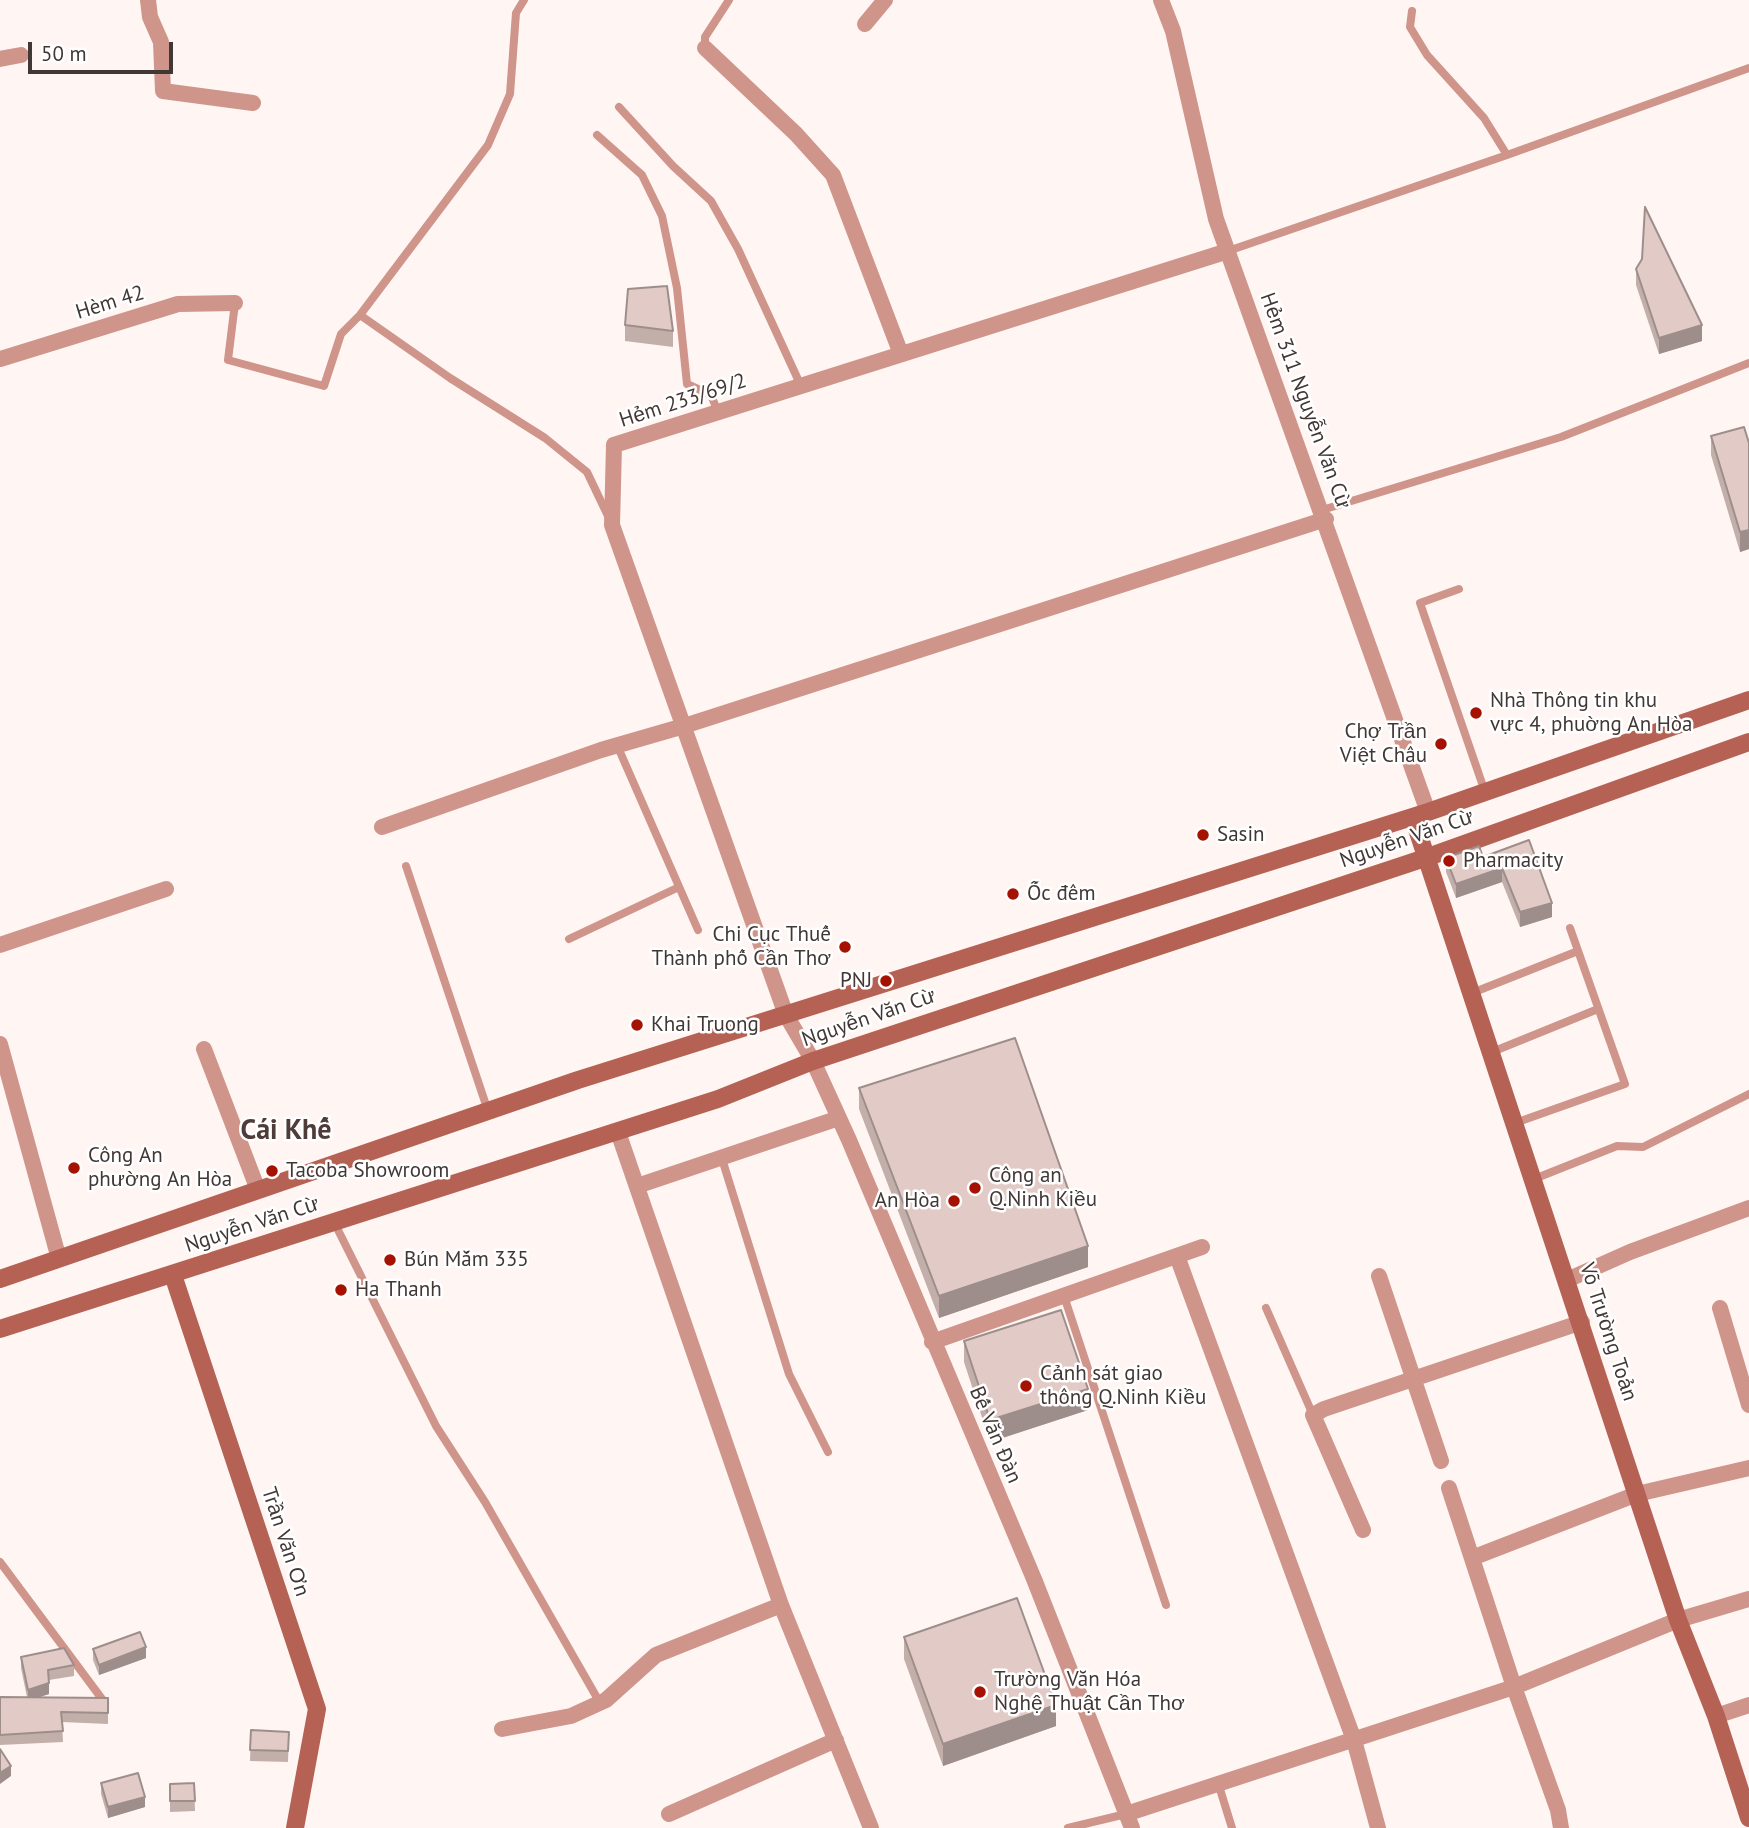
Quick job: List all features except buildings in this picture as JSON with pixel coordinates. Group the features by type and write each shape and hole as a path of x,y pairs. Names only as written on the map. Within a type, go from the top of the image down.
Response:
{"main road":[{"name":"Nguyễn Văn Cừ","path":"0,1279 488,1111 1420,814 1749,699"},
{"name":"Nguyễn Văn Cừ","path":"0,1329 718,1099 813,1061 1428,857 1749,742"},
{"name":"Võ Trường Toản","path":"1420,814 1428,857 1472,993 1678,1620 1716,1716 1749,1818"},
{"name":"Trần Văn Ơn","path":"173,1275 317,1709 295,1828"}],"street":[{"path":"148,0 150,17 161,42 163,91 253,103"},
{"path":"866,24 885,0"},
{"name":"Hẻm 311 Nguyễn Văn Cừ","path":"1161,0 1173,31 1216,219 1324,514 1420,814"},
{"path":"705,48 777,116 833,175 901,354"},
{"path":"0,60 21,55"},
{"name":"Hẻm 233/69/2","path":"813,1061 786,1015 612,524 614,445 1227,251"},
{"name":"Hèm 42","path":"0,359 178,304 234,303"},
{"path":"382,827 617,745 684,726 1324,514"},
{"path":"0,945 166,889"},
{"path":"0,1044 59,1259"},
{"path":"204,1049 258,1190"},
{"name":"Bế Văn Đàn","path":"813,1061 1034,1579 1129,1821"},
{"path":"636,1186 839,1118"},
{"path":"618,1132 781,1605 871,1828"},
{"path":"1567,1280 1630,1252 1749,1208"},
{"path":"932,1342 1202,1247"},
{"path":"1177,1256 1354,1740 1378,1828"},
{"path":"1379,1276 1441,1461"},
{"path":"1720,1308 1749,1405"},
{"path":"1363,1530 1313,1415 1581,1322"},
{"path":"1472,1558 1637,1494 1749,1468"},
{"path":"1449,1488 1514,1687 1559,1810 1561,1828"},
{"path":"1129,1821 1219,1786 1514,1687 1678,1620 1749,1600"},
{"path":"502,1730 571,1716 600,1703 656,1655 781,1605"},
{"path":"1716,1716 1749,1705"},
{"path":"669,1814 836,1740"}],"lane":[{"path":"234,303 228,360 324,386 341,334 360,315 488,145 510,94 516,13 524,0"},
{"path":"705,48 705,37 729,0"},
{"path":"1412,11 1410,27 1427,55 1484,118 1507,155"},
{"path":"1227,251 1749,68"},
{"path":"619,107 673,166 711,201 738,249 801,386"},
{"path":"597,135 642,175 662,216 677,288 687,384 711,395 718,412"},
{"path":"360,315 450,378 496,404 587,472 612,524"},
{"path":"1324,514 1561,437 1749,363"},
{"path":"1459,589 1420,603 1485,792"},
{"path":"617,745 698,930"},
{"path":"406,866 488,1111"},
{"path":"569,939 679,887"},
{"path":"1515,1123 1625,1084 1570,928"},
{"path":"1472,993 1578,951"},
{"path":"1492,1052 1598,1009"},
{"path":"1534,1179 1617,1146 1643,1147 1749,1094"},
{"path":"722,1158 748,1252 789,1374 828,1452"},
{"path":"334,1222 436,1426 485,1502 600,1703"},
{"path":"1064,1296 1166,1605"},
{"path":"1266,1308 1313,1415"},
{"path":"0,1562 105,1703"},
{"path":"1219,1786 1232,1828"},
{"path":"1068,1828 1129,1821"}],"place":[{"name":"Nhà Thông tin khu vực 4, phuờng An Hòa","path":"1476,713"},
{"name":"Chợ Trần Việt Châu","path":"1441,744"},
{"name":"Sasin","path":"1203,835"},
{"name":"Pharmacity","path":"1449,861"},
{"name":"Ốc đêm","path":"1013,894"},
{"name":"Chi Cục Thuế Thành phố Cần Thơ","path":"845,947"},
{"name":"PNJ","path":"886,981"},
{"name":"Khai Truong","path":"637,1025"},
{"name":"Công An phường An Hòa","path":"74,1168"},
{"name":"Tacoba Showroom","path":"272,1171"},
{"name":"Công an Q.Ninh Kiều","path":"975,1188"},
{"name":"An Hòa","path":"954,1201"},
{"name":"Bún Mắm 335","path":"390,1260"},
{"name":"Ha Thanh","path":"341,1290"},
{"name":"Cảnh sát giao thông Q.Ninh Kiều","path":"1026,1386"},
{"name":"Trường Văn Hóa Nghệ Thuật Cần Thơ","path":"980,1692"}],"district":[{"name":"Cái Khế","path":"286,1131"}]}
